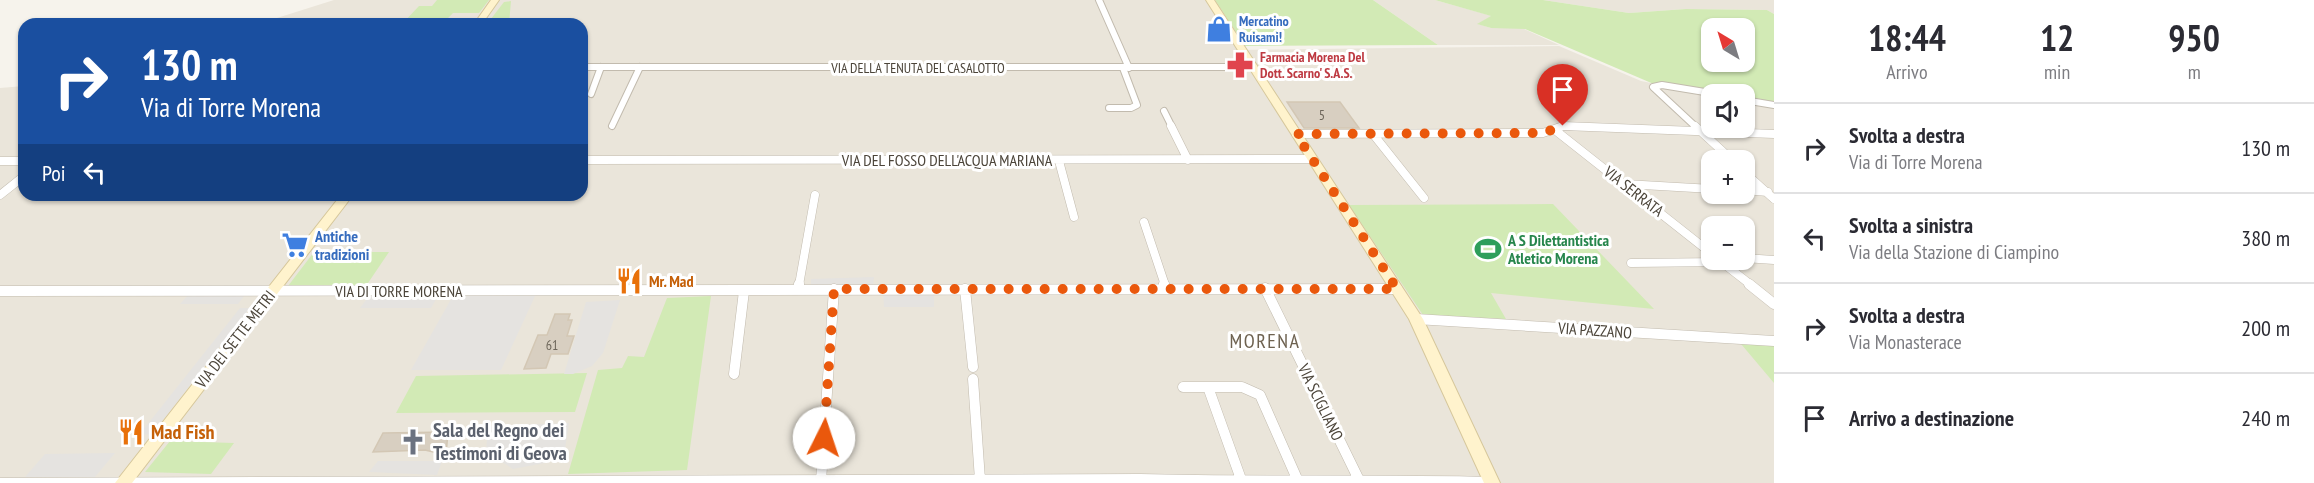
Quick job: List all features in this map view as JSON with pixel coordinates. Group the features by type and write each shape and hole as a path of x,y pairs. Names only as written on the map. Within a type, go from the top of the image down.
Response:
{"street":[{"path":"482,18 495,0"},
{"path":"1099,0 1126,68 1137,105 1131,108 1109,108"},
{"path":"0,483 980,480 1492,482 1416,319 1210,0"},
{"name":"VIA DELLA TENUTA DEL CASALOTTO","path":"588,67 1253,67"},
{"path":"591,94 602,67"},
{"path":"612,126 640,67"},
{"path":"1701,92 1656,85 1653,87 1721,150"},
{"path":"1755,102 1774,105"},
{"path":"1164,111 1188,160"},
{"path":"1296,134 1543,133 1563,126 1774,134"},
{"name":"VIA SERRATA","path":"1555,130 1701,245"},
{"path":"1373,134 1424,198"},
{"name":"VIA DEL FOSSO DELL'ACQUA MARIANA","path":"588,160 1312,159"},
{"path":"0,161 18,161"},
{"path":"1059,161 1074,216"},
{"path":"1755,180 1770,192 1774,199"},
{"path":"0,195 18,181"},
{"path":"1624,184 1701,188"},
{"path":"1755,191 1770,192"},
{"path":"798,290 815,195"},
{"name":"VIA DEI SETTE METRI","path":"124,482 342,201"},
{"path":"1144,222 1166,289"},
{"path":"1755,259 1774,260"},
{"path":"1630,263 1701,261"},
{"path":"1731,270 1774,304"},
{"name":"VIA SCIGLIANO","path":"1265,288 1360,481"},
{"path":"821,481 834,289"},
{"path":"966,289 973,367"},
{"name":"VIA DI TORRE MORENA","path":"0,291 1397,289"},
{"path":"734,374 744,291"},
{"name":"VIA PAZZANO","path":"1416,319 1774,341"},
{"path":"973,379 980,480"},
{"path":"1183,387 1244,387 1254,390 1260,395 1298,481"},
{"path":"1208,387 1249,482"}],"shaded area":[{"path":"334,0 1206,0 1238,50 1559,46 1641,81 1701,93 1701,138 1755,138 1755,103 1774,106 1774,483 0,483 0,88 18,86 18,201 588,201 588,18 277,18"},
{"path":"1373,0 1435,0 1492,16 1478,24 1491,28 1522,28 1559,45 1438,45"},
{"path":"1543,0 1774,0 1774,14 1767,10 1686,9 1629,13"},
{"path":"874,277 873,285 811,286 811,279"},
{"path":"883,290 934,290 934,307 884,307"},
{"path":"248,291 238,304 180,304 191,292"},
{"path":"372,292 439,294 431,308 360,308"},
{"path":"454,294 536,294 501,370 411,370"},
{"path":"620,300 603,353 592,366 573,374 564,374 586,302"},
{"path":"240,308 250,308 152,434 139,435"},
{"path":"569,423 565,449 557,457 545,463 513,469 486,452 488,426"},
{"path":"115,453 95,477 25,477 45,454"},
{"path":"378,461 442,461 437,475 369,472"}],"green space":[{"path":"437,0 489,0 479,13 453,13 448,18 408,18 419,6 432,6"},
{"path":"1215,0 1373,0 1438,45 1245,46"},
{"path":"1435,0 1543,0 1629,13 1686,9 1767,10 1774,14 1774,105 1755,102 1755,84 1701,84 1701,92 1656,85 1525,29 1491,28 1477,24 1491,16"},
{"path":"511,1 510,18 492,18 504,2"},
{"name":"A S Dilettantistica Atletico Morena","path":"1553,204 1654,309 1491,293 1506,319 1423,315 1349,205"},
{"path":"314,252 389,252 366,286 288,286"},
{"path":"711,296 687,470 568,474 598,370 622,368 628,356 644,357 667,298"},
{"path":"1736,338 1774,341 1774,383"},
{"path":"587,373 575,412 396,413 416,376"},
{"path":"170,441 234,443 211,474 145,472"}],"building":[{"path":"1287,102 1340,102 1359,128 1304,128"},
{"path":"555,314 570,314 568,320 572,320 567,336 574,336 568,354 551,354 546,368 524,369 538,335 547,335"},
{"name":"Sala del Regno dei Testimoni di Geova","path":"448,432 446,455 425,450 373,452 383,433"}],"place":[{"name":"Mercatino Ruisami!","path":"1219,29"},
{"name":"Farmacia Morena Del Dott. Scarno' S.A.S.","path":"1240,65"},
{"name":"Antiche tradizioni","path":"295,245"},
{"name":"A S Dilettantistica Atletico Morena","path":"1488,249"},
{"name":"Mr. Mad","path":"629,281"},
{"name":"Mad Fish","path":"131,432"},
{"name":"Sala del Regno dei Testimoni di Geova","path":"413,442"}],"district":[{"name":"MORENA","path":"1265,341"}],"route":[{"path":"824,438 834,289 1397,289 1296,134 1543,133 1552,132 1563,126"}]}
